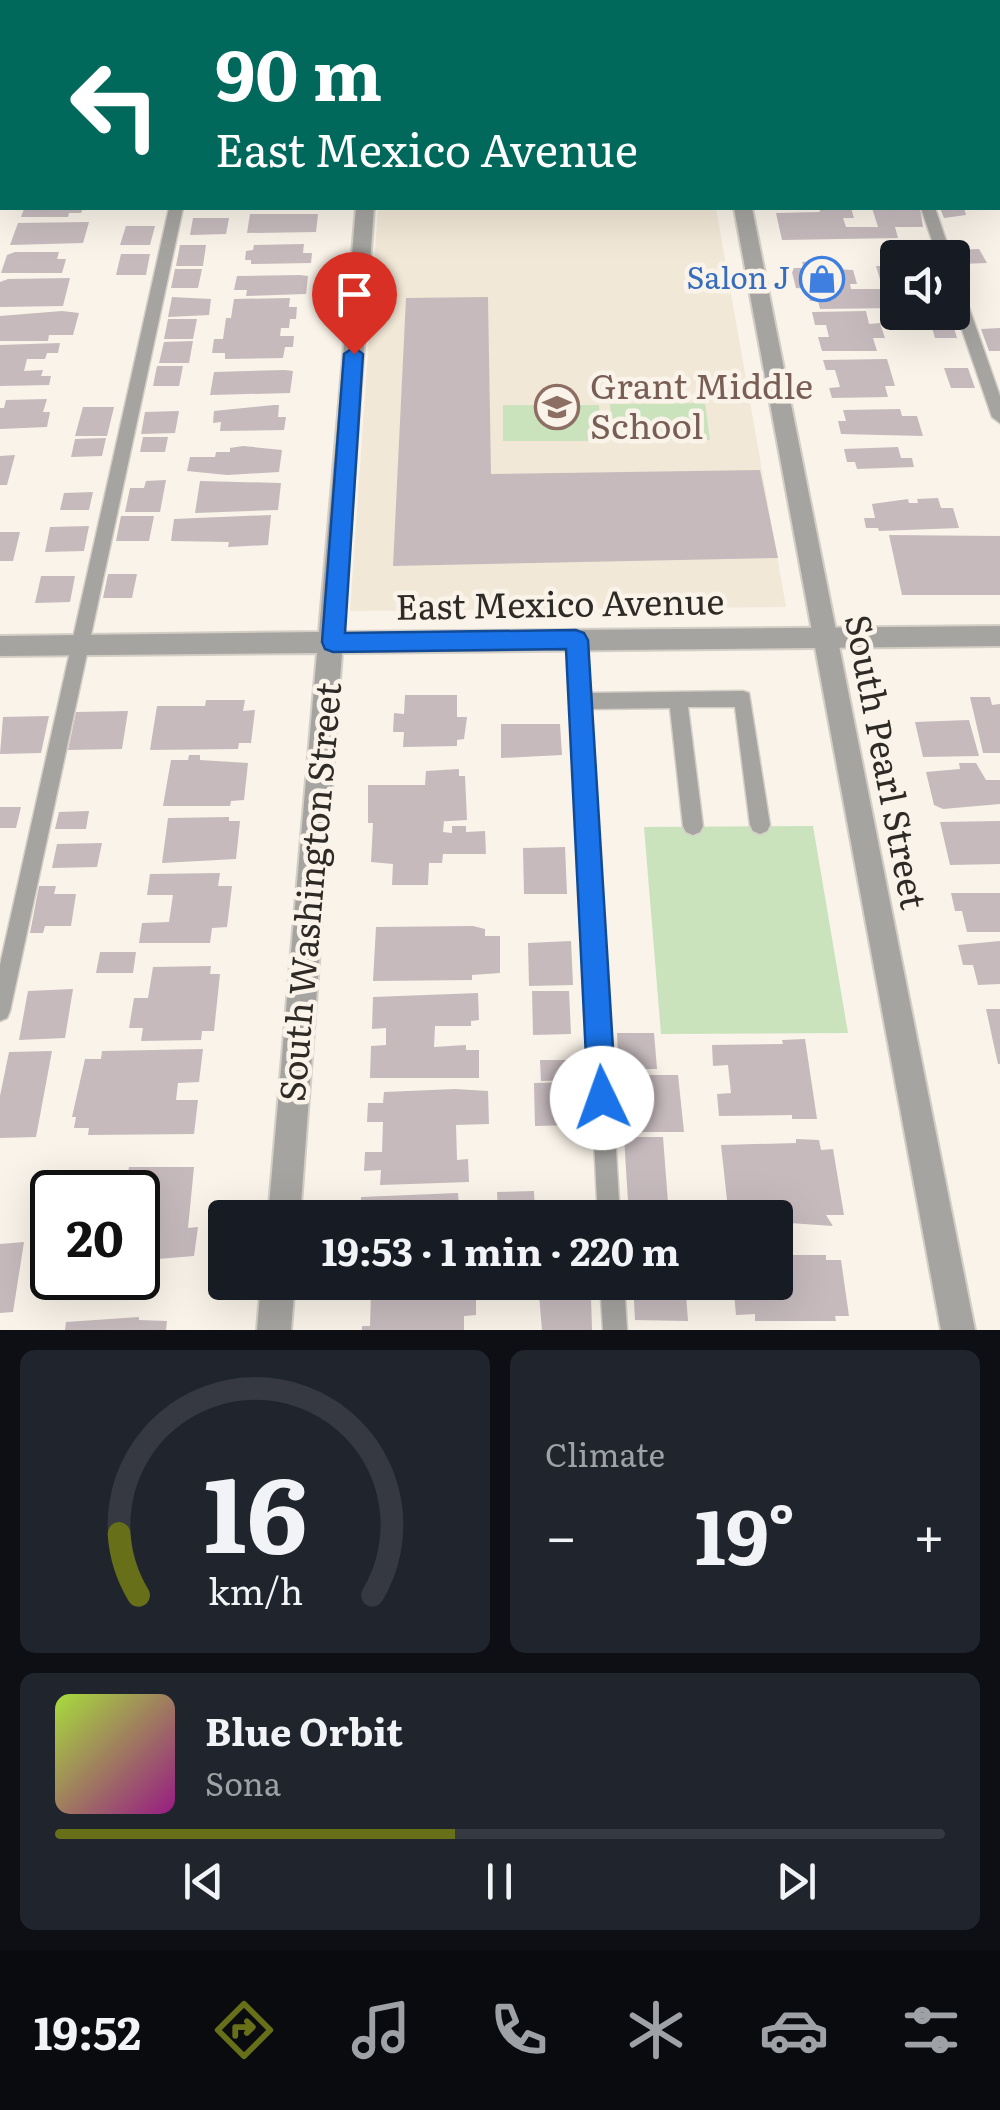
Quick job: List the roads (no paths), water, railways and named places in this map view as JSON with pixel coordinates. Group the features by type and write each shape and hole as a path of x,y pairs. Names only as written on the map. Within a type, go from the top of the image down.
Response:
{"street":[{"name":"South Washington Street","path":"286,1200 333,642 364,210"},
{"name":"South Pearl Street","path":"743,210 958,1330"},
{"name":"East Mexico Avenue","path":"0,646 1000,636"},
{"path":"274,1330 276,1300"}],"lane":[{"path":"0,1011 176,210"},
{"path":"929,210 939,240"},
{"path":"970,330 1000,417"},
{"path":"576,640 608,1200"},
{"path":"580,701 743,699 760,825"},
{"path":"678,700 693,826"},
{"path":"613,1300 615,1330"}],"place":[{"name":"Salon J","path":"822,279"},
{"name":"Grant Middle School","path":"557,407"}]}
